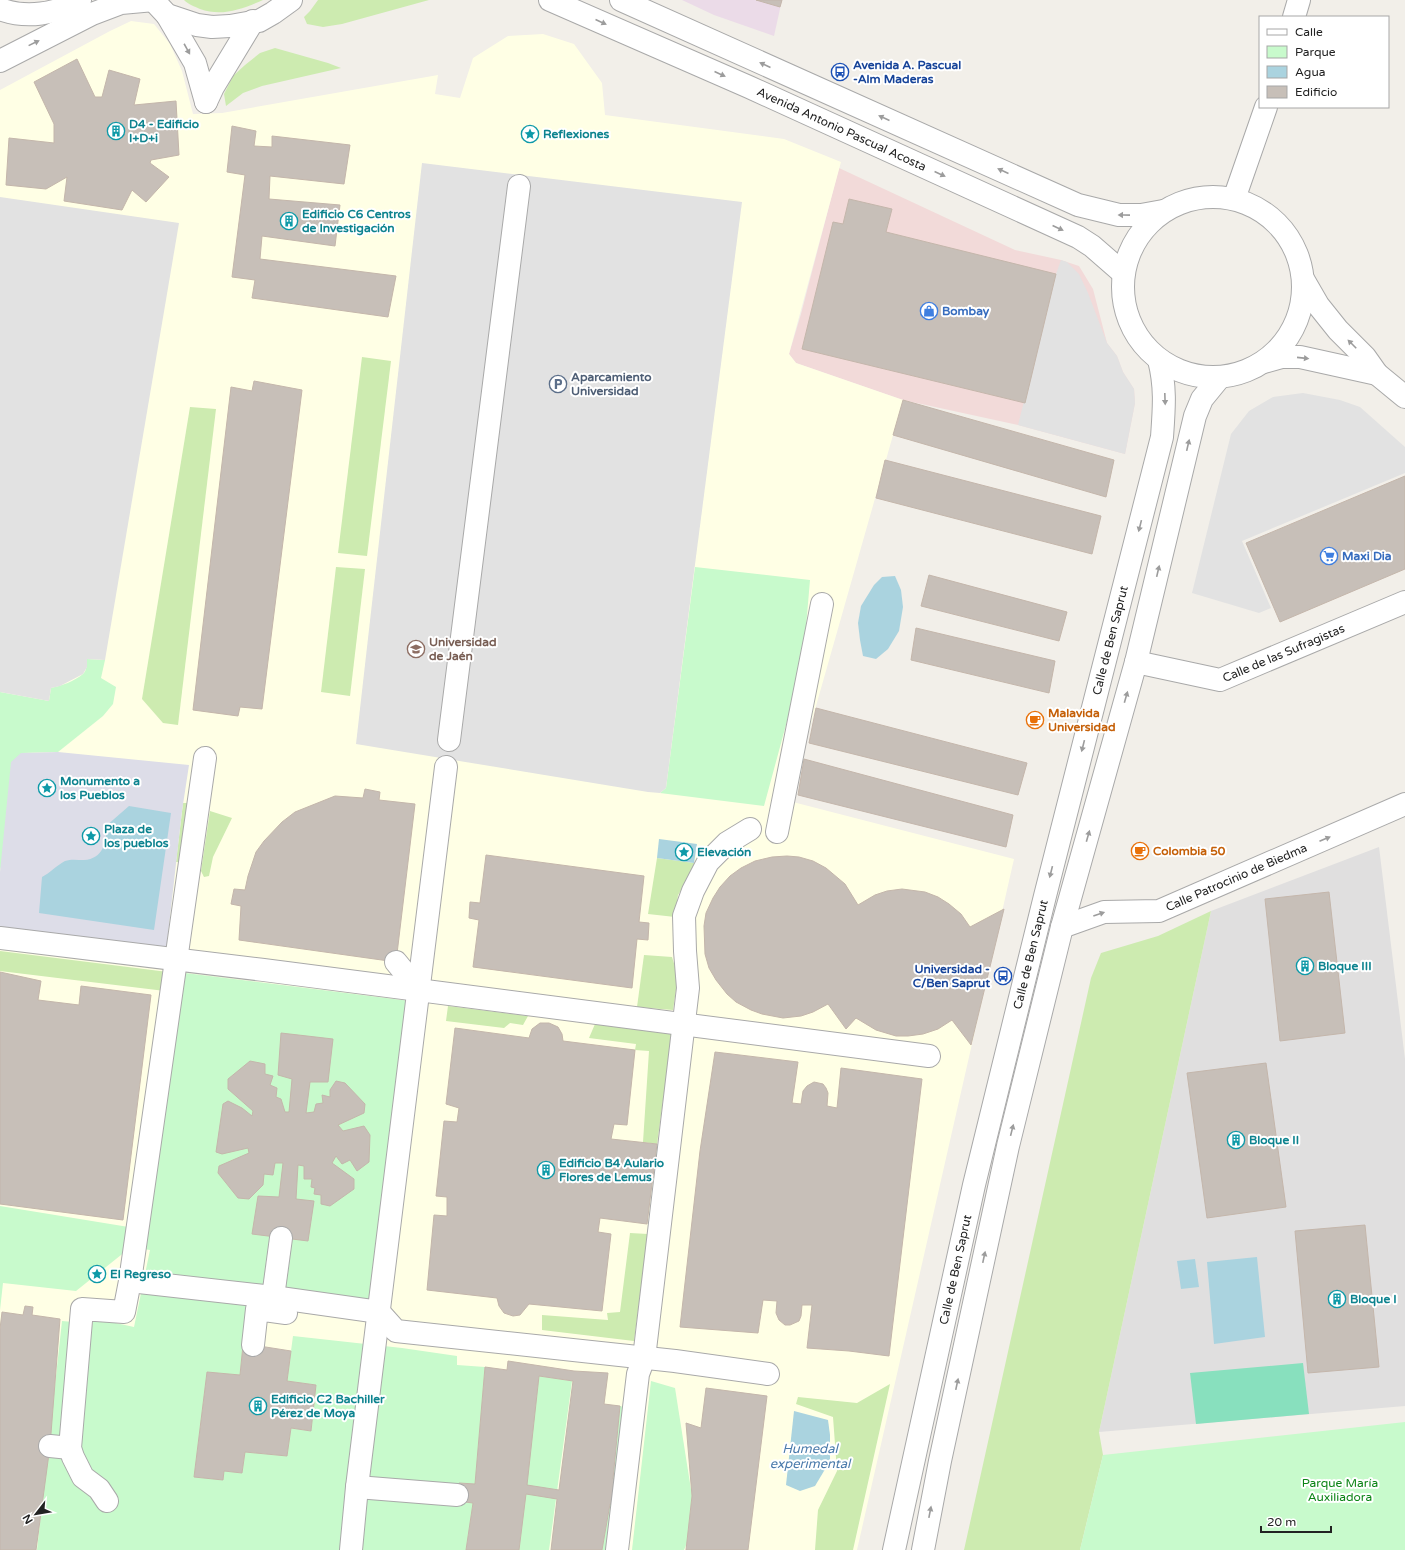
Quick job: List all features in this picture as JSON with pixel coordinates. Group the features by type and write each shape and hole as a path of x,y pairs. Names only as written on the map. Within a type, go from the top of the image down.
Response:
{"street":[{"path":"0,9 23,14 50,12 80,0"},
{"path":"0,61 92,14 121,3 158,5 197,25 212,27 230,26 259,21 274,13 291,0"},
{"name":"Avenida Antonio Pascual Acosta","path":"550,0 749,87 1078,237 1092,246 1123,273"},
{"path":"620,0 1078,205 1120,215 1142,215 1163,211"},
{"path":"1294,16 1299,0"},
{"path":"158,5 194,63 206,102 213,87 253,21"},
{"path":"1234,199 1266,108"},
{"path":"449,740 519,186"},
{"path":"1219,196 1249,204 1263,212 1286,234 1300,262 1303,278 1302,302 1295,326 1287,339 1276,352 1264,362 1250,370 1235,375 1220,377 1194,376 1170,367 1159,360 1142,343 1128,320 1123,298 1123,273 1126,261 1136,238 1149,223 1163,211 1176,204 1197,198 1219,196"},
{"path":"1303,278 1318,305 1338,330 1365,357 1377,374 1405,397"},
{"path":"1264,362 1282,357 1300,357 1377,374"},
{"name":"Calle de Ben Saprut","path":"894,1550 974,1185 1043,904 1162,437 1165,404 1164,380 1159,360"},
{"name":"Calle de Ben Saprut","path":"923,1550 940,1461 1008,1146 1062,927 1136,662 1195,416 1202,399 1220,377"},
{"name":"Calle de las Sufragistas","path":"1136,662 1220,680 1405,602"},
{"path":"777,832 822,604"},
{"path":"107,1501 98,1489 83,1477 73,1457 60,1447 82,1309 124,1312 130,1281 206,758"},
{"path":"351,1550 357,1487 446,767"},
{"name":"Calle Patrocinio de Biedma","path":"1062,927 1104,912 1159,911 1405,804"},
{"path":"617,1550 638,1374 644,1358 688,988 684,916 692,891 708,862 727,843 750,829"},
{"path":"0,938 684,1022 929,1056"},
{"path":"396,962 419,990"},
{"path":"273,1297 281,1238"},
{"path":"130,1281 273,1297 378,1317 396,1331 675,1361 768,1374"},
{"path":"253,1345 257,1309 378,1317"},
{"path":"357,1487 457,1494"}],"shaded area":[{"path":"682,0 782,0 774,36 714,15"},
{"name":"Universidad de Jaén","path":"131,21 154,24 170,44 182,71 193,114 222,113 438,75 435,94 460,98 473,58 508,36 543,34 574,44 602,83 605,115 784,139 841,162 789,354 796,363 903,400 789,801 1014,859 857,1550 0,1550 0,90"},
{"name":"Aparcamiento Universidad","path":"422,163 742,202 666,788 660,793 356,744"},
{"path":"839,168 1015,250 1061,260 1079,266 1093,289 1107,343 1117,356 1123,372 1134,389 1135,403 1125,454 1018,425 903,400 796,363 789,354 801,314"},
{"path":"0,197 179,223 105,660 87,659 87,667 83,674 60,686 51,688 49,701 0,692"},
{"path":"1061,260 1067,262 1079,274 1107,343 1117,356 1123,372 1134,389 1135,403 1125,454 1018,425 1056,274"},
{"path":"1303,393 1340,400 1360,407 1405,447 1405,473 1242,541 1271,608 1259,613 1192,593 1231,434 1249,411 1273,397"},
{"name":"Plaza de los pueblos","path":"58,752 189,765 182,811 166,952 0,928 0,872 11,762 21,753"},
{"path":"1379,847 1405,1059 1405,1406 1099,1432 1211,911"}],"green space":[{"path":"184,0 263,0 240,9 216,12 200,9"},
{"path":"318,0 429,0 342,24 323,27 307,24 304,17"},
{"path":"275,48 341,68 262,86 243,93 226,106 224,94 233,76 260,53"},
{"path":"362,357 391,361 367,556 338,553"},
{"path":"190,407 216,409 178,725 163,723 142,699"},
{"path":"336,567 365,569 350,696 321,692"},
{"path":"695,567 810,580 803,662 764,806 660,793 666,788"},
{"path":"87,659 105,660 101,678 116,687 113,704 103,716 58,752 22,753 0,872 0,692 49,701 51,688 68,683 83,674 86,669"},
{"path":"183,803 188,803 182,862 176,862"},
{"path":"210,811 232,818 213,857 209,876 204,877 201,871"},
{"path":"657,858 694,863 693,872 678,895 675,917 648,914"},
{"path":"1211,911 1099,1432 1103,1455 1080,1550 964,1550 1091,978 1101,953 1158,936"},
{"path":"0,951 168,972 165,991 0,971"},
{"path":"644,955 672,957 678,976 673,1010 637,1007"},
{"path":"185,973 410,1001 370,1303 260,1291 243,1345 240,1375 207,1372 194,1477 223,1480 224,1471 242,1473 245,1452 287,1456 291,1428 311,1431 316,1385 287,1381 293,1336 402,1348 457,1356 457,1365 485,1367 475,1484 459,1483 457,1501 473,1503 466,1550 37,1550 62,1321 73,1322 88,1362 93,1318 134,1327 150,1250 131,1247 76,1291 3,1283 0,1310 0,1206 147,1230"},
{"path":"448,1006 528,1016 523,1025 510,1023 504,1028 446,1021"},
{"path":"595,1024 673,1028 657,1144 643,1142 649,1051 635,1050 636,1044 589,1038"},
{"path":"630,1233 648,1234 634,1341 542,1330 542,1315 608,1320 607,1313 620,1312"},
{"path":"1303,1363 1309,1414 1196,1424 1190,1373"},
{"path":"539,1376 572,1381 549,1550 519,1550"},
{"path":"651,1381 675,1388 692,1496 687,1543 684,1550 632,1550"},
{"path":"890,1384 853,1550 815,1550 818,1510 837,1471 833,1417 796,1404 798,1397 857,1403"},
{"path":"620,1406 630,1409 613,1550 602,1550 610,1504 619,1479 613,1479"},
{"name":"Parque María Auxiliadora","path":"1405,1422 1405,1550 1080,1550 1103,1455"}],"water":[{"path":"895,576 901,590 903,607 899,631 888,649 876,659 863,656 858,623 861,606 874,585 882,577"},
{"path":"129,806 171,813 154,930 39,913 42,877 65,861 84,860 96,857 100,853 106,838 106,826"},
{"path":"659,839 697,844 694,863 657,858"},
{"path":"1257,1257 1265,1337 1214,1344 1207,1262"},
{"path":"1195,1259 1199,1287 1181,1289 1177,1261"},
{"name":"Humedal experimental","path":"794,1411 828,1420 830,1435 830,1461 815,1486 800,1491 786,1485"}],"building":[{"path":"756,0 782,0 780,7"},
{"name":"D4 - Edificio I+D+i","path":"77,59 95,97 102,97 109,70 140,79 134,105 176,101 179,155 151,160 150,163 169,177 146,202 132,190 122,210 64,201 67,177 46,189 6,185 9,138 54,143 54,124 34,82"},
{"name":"Edificio C6 Centros de Investigación","path":"232,126 256,131 254,146 272,147 272,136 350,145 344,184 270,176 269,199 340,205 335,246 262,236 260,259 396,276 388,317 252,298 255,280 232,277 245,175 227,172"},
{"name":"Bombay","path":"849,199 892,209 886,232 1056,274 1025,403 802,349 833,222 843,224"},
{"path":"254,381 302,390 262,709 240,707 238,716 193,710 231,387 252,391"},
{"path":"903,400 1114,460 1106,497 893,435"},
{"path":"885,460 1101,516 1092,554 876,498"},
{"name":"Maxi Dia","path":"1405,476 1405,569 1280,622 1246,543"},
{"path":"929,575 1067,612 1059,641 921,606"},
{"path":"916,628 1055,661 1049,693 911,660"},
{"path":"816,708 1027,763 1018,795 809,743"},
{"path":"804,759 1013,815 1006,847 798,795"},
{"path":"365,789 380,792 379,800 415,804 396,962 239,940 241,906 231,904 234,889 245,890 256,852 264,841 282,822 295,812 335,796 363,798"},
{"path":"486,855 644,876 639,922 649,923 648,940 637,939 632,988 473,967 479,920 469,918 470,902 480,903"},
{"path":"772,857 799,857 813,861 826,868 845,884 858,905 875,895 887,891 902,889 925,892 938,897 949,904 961,914 970,927 1004,909 971,1045 952,1020 938,1029 923,1034 896,1036 876,1030 856,1018 846,1029 828,1004 813,1012 801,1016 783,1018 762,1014 751,1010 736,1002 727,994 709,968 705,954 704,926 706,913 720,887 730,876 741,868 755,861"},
{"name":"Bloque III","path":"1329,892 1345,1033 1280,1041 1265,899"},
{"path":"0,972 41,981 38,1000 79,1005 81,986 151,995 123,1220 0,1204"},
{"name":"Edificio B4 Aulario Flores de Lemus","path":"540,1023 549,1023 558,1027 562,1034 563,1041 635,1050 627,1125 614,1124 611,1139 657,1144 647,1224 600,1218 598,1232 611,1234 602,1311 529,1304 520,1315 513,1316 504,1313 499,1306 497,1298 427,1290 434,1215 447,1216 447,1197 436,1196 444,1121 457,1122 459,1108 446,1104 455,1028 529,1038 532,1029"},
{"path":"281,1033 333,1039 328,1082 310,1082 306,1113 314,1112 316,1104 323,1103 322,1095 330,1097 330,1090 336,1081 345,1083 365,1104 364,1113 338,1125 343,1131 364,1126 370,1135 369,1162 357,1171 350,1160 342,1164 336,1156 332,1163 354,1179 354,1189 330,1206 321,1204 321,1195 314,1194 315,1188 311,1187 312,1179 304,1179 304,1166 298,1165 296,1199 314,1201 308,1241 252,1234 258,1196 279,1197 283,1163 275,1163 273,1175 264,1174 263,1185 249,1199 238,1198 218,1173 219,1166 249,1153 248,1148 222,1154 216,1152 223,1104 228,1101 242,1108 252,1116 253,1111 228,1089 228,1079 250,1061 265,1064 265,1074 273,1076 270,1085 277,1088 276,1097 281,1099 285,1112 289,1112 292,1079 278,1075"},
{"path":"715,1052 798,1062 792,1103 801,1104 803,1091 807,1086 814,1082 823,1084 826,1088 828,1093 827,1106 837,1108 841,1068 922,1079 889,1356 807,1348 812,1305 802,1305 799,1321 790,1325 785,1325 779,1320 776,1313 777,1301 763,1300 758,1333 680,1327 700,1151"},
{"name":"Bloque II","path":"1266,1063 1286,1207 1207,1218 1187,1073"},
{"name":"Bloque I","path":"1365,1225 1379,1367 1308,1373 1295,1231"},
{"path":"25,1306 33,1307 32,1315 60,1319 50,1446 36,1550 0,1550 0,1329 2,1312 23,1315"},
{"name":"Edificio C2 Bachiller Pérez de Moya","path":"243,1345 253,1345 291,1351 287,1381 316,1385 311,1431 291,1428 287,1456 245,1452 242,1473 224,1471 223,1480 194,1477 207,1372 240,1375"},
{"path":"508,1361 574,1371 608,1373 604,1404 620,1406 613,1479 619,1479 616,1505 610,1504 602,1550 551,1550 557,1499 526,1494 519,1550 466,1550 473,1503 457,1501 457,1495 459,1483 475,1484 485,1367 507,1370","holes":["539,1376 573,1381 559,1490 527,1485"]},
{"path":"706,1388 767,1396 748,1550 686,1550 692,1496 686,1423 701,1428"}],"place":[{"name":"Avenida A. Pascual -Alm Maderas","path":"840,72"},
{"name":"D4 - Edificio I+D+i","path":"116,131"},
{"name":"Reflexiones","path":"530,134"},
{"name":"Edificio C6 Centros de Investigación","path":"289,221"},
{"name":"Bombay","path":"929,311"},
{"name":"Aparcamiento Universidad","path":"558,384"},
{"name":"Maxi Dia","path":"1329,556"},
{"name":"Universidad de Jaén","path":"416,649"},
{"name":"Malavida Universidad","path":"1035,720"},
{"name":"Monumento a los Pueblos","path":"47,788"},
{"name":"Plaza de los pueblos","path":"91,836"},
{"name":"Colombia 50","path":"1140,851"},
{"name":"Elevación","path":"684,852"},
{"name":"Bloque III","path":"1305,966"},
{"name":"Universidad - C/Ben Saprut","path":"1003,976"},
{"name":"Bloque II","path":"1236,1140"},
{"name":"Edificio B4 Aulario Flores de Lemus","path":"546,1170"},
{"name":"El Regreso","path":"97,1274"},
{"name":"Bloque I","path":"1337,1299"},
{"name":"Edificio C2 Bachiller Pérez de Moya","path":"258,1406"}]}
